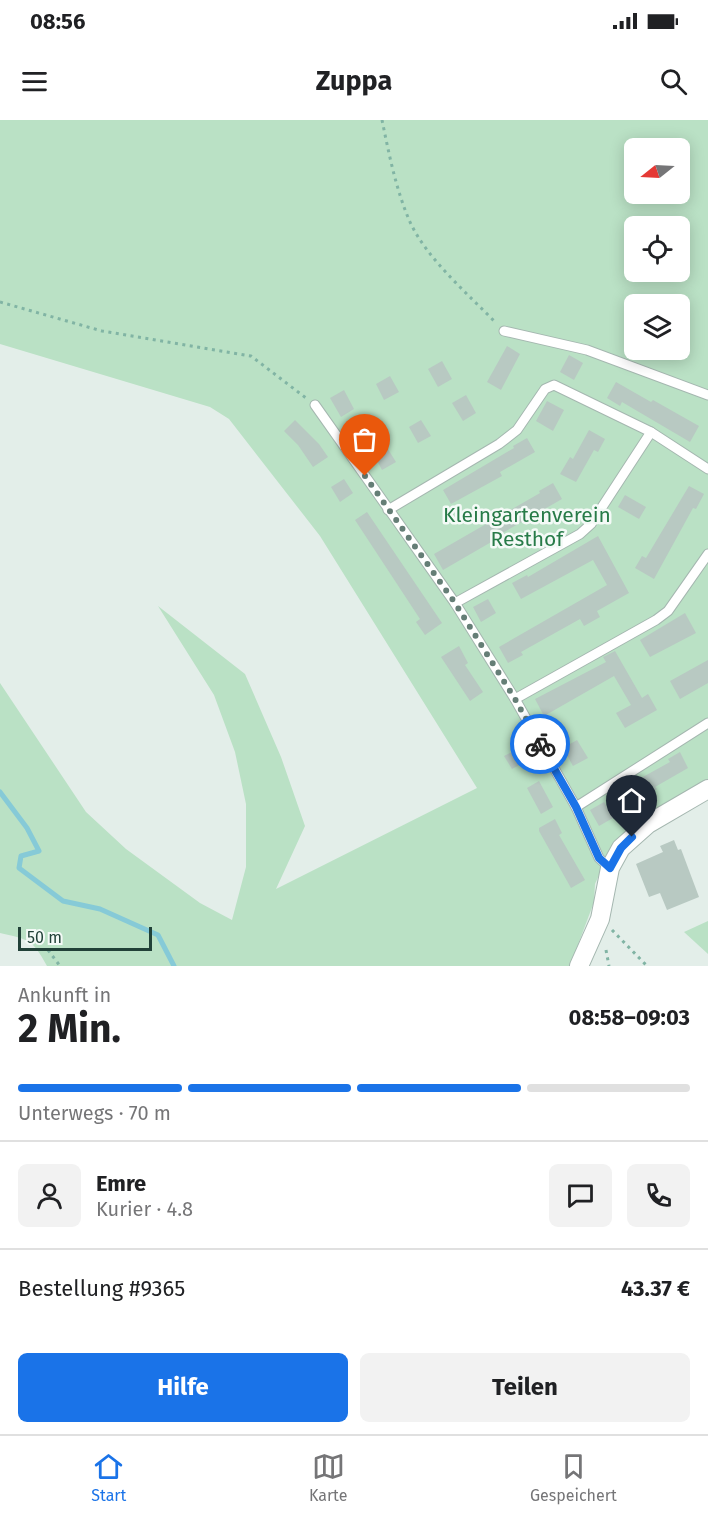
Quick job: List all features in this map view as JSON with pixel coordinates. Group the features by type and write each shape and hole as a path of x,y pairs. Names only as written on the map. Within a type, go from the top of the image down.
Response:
{"street":[{"path":"579,966 600,919 610,868 621,848 648,824 708,789"}],"lane":[{"path":"504,331 587,350 708,396"},
{"path":"388,510 499,444 517,430 545,389 554,385 651,432 708,469"},
{"path":"315,405 455,603 515,699 576,807 599,858 610,868"},
{"path":"455,603 580,534 591,524 651,432"},
{"path":"515,699 656,620 668,611 708,554"},
{"path":"576,807 708,723"}],"path":[{"path":"382,120 398,188 411,223 443,268 504,331"},
{"path":"0,302 102,331 251,356 315,405"},
{"path":"600,919 647,966"},
{"path":"48,950 60,966"}],"green space":[{"name":"Kleingartenverein Resthof","path":"0,120 708,120 708,782 610,850 595,884 594,902 570,966 47,966 38,950 29,942 0,933 0,683 86,812 126,849 200,903 232,920 246,867 246,804 235,752 214,695 158,606 245,674 281,757 305,826 276,889 477,788 320,536 229,419 210,407 0,344"},
{"path":"708,921 708,954 684,932"}],"building":[{"path":"507,346 520,354 501,390 487,382"},
{"path":"569,355 583,363 574,380 560,372"},
{"path":"442,361 452,379 438,387 428,369"},
{"path":"390,376 399,392 384,400 376,384"},
{"path":"616,382 699,426 690,442 622,402 620,406 607,398"},
{"path":"344,390 354,409 341,417 330,398"},
{"path":"466,395 476,413 463,421 452,403"},
{"path":"547,401 564,410 553,431 536,421"},
{"path":"295,420 319,444 328,457 313,467 298,445 284,431"},
{"path":"421,420 431,436 418,443 409,427"},
{"path":"589,430 605,439 598,452 594,450 576,482 560,474 570,457 573,459"},
{"path":"527,438 535,452 500,472 502,476 451,504 443,490"},
{"path":"386,446 396,462 382,470 373,453"},
{"path":"344,479 353,493 340,502 331,487"},
{"path":"553,483 562,499 443,570 434,554 540,493 539,491"},
{"path":"689,486 704,494 696,509 693,508 654,579 635,568 642,556 646,558"},
{"path":"625,495 646,507 639,519 618,507"},
{"path":"367,512 442,623 425,635 416,622 420,619 355,520"},
{"path":"598,536 629,593 597,611 600,617 584,626 580,619 521,652 523,655 508,663 499,647 607,585 593,560 521,599 512,583 527,575 528,577"},
{"path":"488,599 496,613 481,622 473,607"},
{"path":"685,613 696,633 650,657 640,640"},
{"path":"459,646 468,663 465,665 483,692 470,701 441,657"},
{"path":"615,651 642,698 648,694 657,710 625,728 616,713 631,705 614,676 544,716 535,699 606,662 603,657"},
{"path":"708,660 708,683 680,699 670,681"},
{"path":"577,740 588,758 573,766 563,748"},
{"path":"518,749 525,762 512,769 504,756"},
{"path":"680,752 688,768 641,798 632,783 670,762 668,759"},
{"path":"539,781 553,807 541,814 527,788"},
{"path":"604,802 613,818 599,826 590,810"},
{"path":"555,819 562,833 559,835 585,880 571,888 539,831 539,828"},
{"path":"674,840 678,850 681,849 699,897 667,910 660,893 649,897 636,864 663,852 660,846"}],"waterway":[{"path":"0,792 27,828 39,851 21,856 19,868 63,901 100,909 158,935 174,966"}],"way so far":[{"path":"365,476 455,603 515,699 540,744"}],"route":[{"path":"540,744 576,807 604,865 610,868 621,848 632,837"}]}
